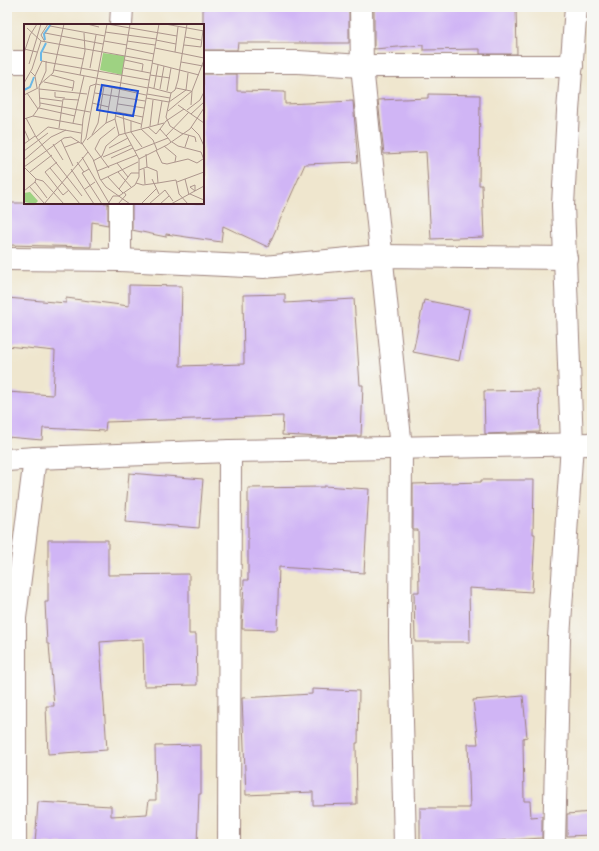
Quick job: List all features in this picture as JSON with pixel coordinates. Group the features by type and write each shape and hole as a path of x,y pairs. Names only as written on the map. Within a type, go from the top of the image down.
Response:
{"street":[{"path":"121,24 122,7"},
{"path":"361,7 362,66 400,448 400,639 406,844"},
{"path":"554,844 559,638 582,444 566,258 563,205 576,7"},
{"path":"7,62 24,62"},
{"path":"204,62 298,62 362,66 572,66"},
{"path":"120,204 120,260"},
{"path":"7,260 120,260 264,267 380,256 566,258"},
{"path":"7,460 230,451 582,444"},
{"path":"229,844 230,451"},
{"path":"15,844 11,618 35,458"}],"building":[{"path":"203,7 349,7 349,43 238,43 237,50 204,50"},
{"path":"374,7 516,7 517,54 480,54 480,49 423,50 423,45 374,49"},
{"path":"204,74 237,74 237,91 285,92 285,104 353,101 358,162 305,164 268,247 223,226 221,242 166,234 166,237 132,230 132,204 204,204"},
{"path":"428,94 480,95 479,185 482,185 484,237 431,239 426,152 384,154 378,100 428,98"},
{"path":"7,203 108,204 108,225 92,222 91,247 7,245"},
{"path":"129,285 182,286 180,366 244,364 243,295 285,294 285,303 354,299 360,385 363,385 361,436 322,437 282,435 283,416 106,422 105,431 43,428 42,440 7,437 7,392 53,395 55,351 7,346 7,298 66,303 66,298 129,306"},
{"path":"424,300 469,309 459,361 413,352"},
{"path":"539,390 540,432 485,434 484,391"},
{"path":"129,473 203,479 199,528 125,522"},
{"path":"481,480 534,480 533,534 535,534 532,592 469,588 470,642 415,642 414,592 419,592 418,530 413,530 413,484 481,482"},
{"path":"324,486 369,489 364,573 279,567 277,630 242,629 244,580 248,580 248,488"},
{"path":"48,540 108,540 108,575 189,574 189,634 196,634 197,685 144,686 143,639 100,642 107,750 48,754 46,706 54,706 49,644 47,644 45,602 48,602"},
{"path":"312,689 359,691 358,743 356,743 357,804 313,805 313,792 246,795 242,698 312,694"},
{"path":"523,696 527,737 523,738 524,801 530,801 531,817 542,816 542,838 470,844 420,844 420,808 470,808 468,744 478,744 473,700"},
{"path":"201,745 201,794 199,794 197,844 35,844 38,802 111,806 111,816 147,814 149,800 156,800 155,746"},
{"path":"592,812 592,835 567,836 567,814"}]}
